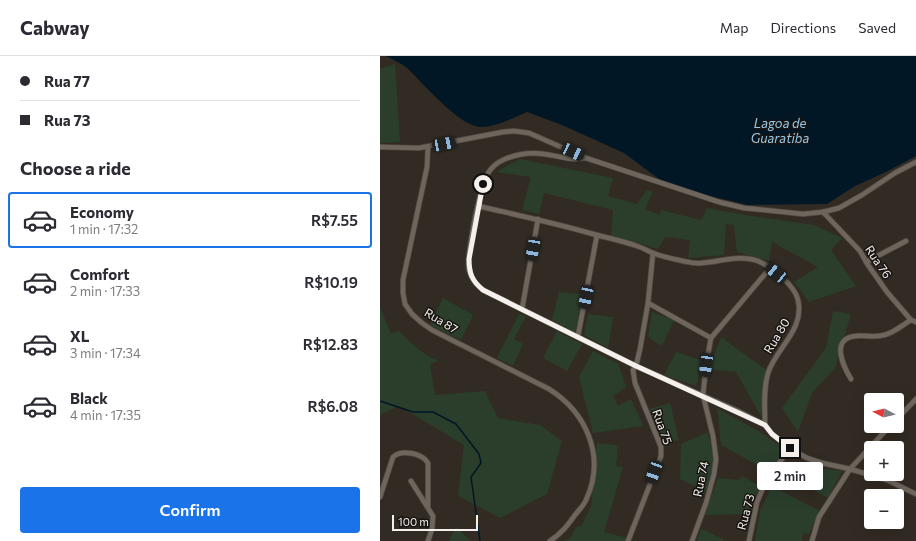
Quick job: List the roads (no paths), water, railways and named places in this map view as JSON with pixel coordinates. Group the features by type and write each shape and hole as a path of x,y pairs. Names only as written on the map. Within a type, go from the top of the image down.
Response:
{"street":[{"path":"380,147 419,148 503,132 514,131 529,133 586,158 732,205 744,208 803,214 823,212 839,208 895,173 916,162"},
{"name":"Rua 87","path":"428,147 427,167 403,280 405,304 412,314 432,330 549,389 561,397 572,407 585,428 593,450 594,472 586,500 562,533 550,541"},
{"path":"586,158 569,159 532,153 503,159 494,166 483,184 469,259 471,277 483,290 636,366 765,425 772,434 790,448 807,458 822,464 850,469 887,480 916,494"},
{"name":"Rua 80","path":"478,206 538,219 638,246 672,259 700,264 735,258 747,259 757,261 770,268 783,278 795,291 799,305 798,322 796,328 774,358 768,374 765,387 765,425"},
{"name":"Rua 76","path":"823,212 860,251 887,292 913,321"},
{"path":"522,309 538,219"},
{"path":"578,336 597,235"},
{"path":"866,262 906,242"},
{"path":"636,366 648,303 653,253"},
{"path":"648,303 711,338 770,268"},
{"path":"851,379 841,358 843,341 847,338 858,335 887,335 913,321"},
{"name":"Rua 74","path":"692,541 706,503 714,474 716,459 713,436 703,396 703,386 711,338"},
{"name":"Rua 75","path":"628,541 661,456 661,446 635,383 633,370 636,366"},
{"path":"904,412 916,399"},
{"path":"812,541 819,517 850,469 883,433"},
{"name":"Rua 73","path":"749,541 757,502 763,488 790,448"},
{"path":"380,497 393,457 402,453 417,454 422,456 428,463 428,507"},
{"path":"410,481 433,516 434,522 428,541"}],"water":[{"name":"Lagoa de Guaratiba","path":"386,56 916,56 916,156 855,186 827,204 748,205 684,190 659,179 624,153 562,125 527,112 491,126 480,127 471,125 452,112 407,68"}],"waterway":[{"path":"380,401 413,412 433,412 456,424 479,454 481,463 471,477 480,541"}]}
